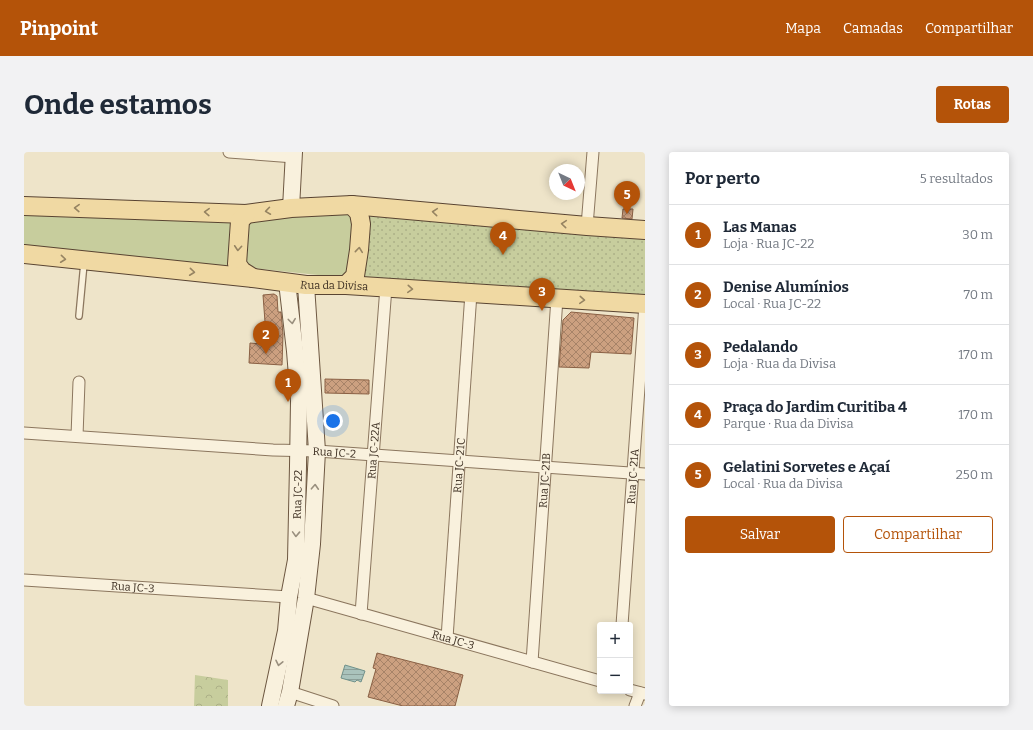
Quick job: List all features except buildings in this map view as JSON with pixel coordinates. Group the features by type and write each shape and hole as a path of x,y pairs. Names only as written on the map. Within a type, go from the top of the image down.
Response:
{"main road":[{"path":"291,208 294,154"},
{"path":"346,285 355,276 361,224 359,213 352,205"},
{"path":"24,206 246,214 291,208 352,205 645,230"},
{"path":"246,214 240,221 237,264 242,271 253,278"},
{"name":"Rua da Divisa","path":"24,256 42,256 306,285 346,285 645,304"},
{"name":"Rua JC-22","path":"270,706 286,630 289,597 296,560 299,401 287,282"},
{"name":"Rua JC-22","path":"288,699 306,598 312,544 317,451 306,285"}],"street":[{"path":"229,152 294,154"},
{"path":"587,226 593,152"},
{"name":"Rua JC-22A","path":"361,614 386,288"},
{"name":"Rua JC-21C","path":"447,638 471,293"},
{"name":"Rua JC-21B","path":"532,662 557,298"},
{"name":"Rua JC-21A","path":"622,622 645,304"},
{"path":"77,436 79,382"},
{"name":"Rua JC-2","path":"24,433 265,450 317,451 645,474"},
{"name":"Rua JC-3","path":"24,580 289,597"},
{"name":"Rua JC-3","path":"306,598 597,680"},
{"path":"635,706 638,692"},
{"path":"288,699 333,706"}],"lane":[{"path":"79,316 85,261"}],"green space":[{"path":"347,210 353,214 350,271 343,276 337,277 251,268 245,261 249,220"},
{"path":"361,210 645,238 645,301 354,282"},
{"path":"24,215 177,219 228,218 230,223 229,263 226,267 24,245"},
{"path":"195,675 228,680 228,706 194,706"}],"water":[{"path":"345,665 365,671 361,682 341,678"}],"place":[{"name":"Gelatini Sorvetes e Açaí","path":"627,214"},
{"name":"Praça do Jardim Curitiba 4","path":"503,255"},
{"name":"Pedalando","path":"542,311"},
{"name":"Denise Alumínios","path":"266,354"},
{"name":"Las Manas","path":"288,402"}]}
